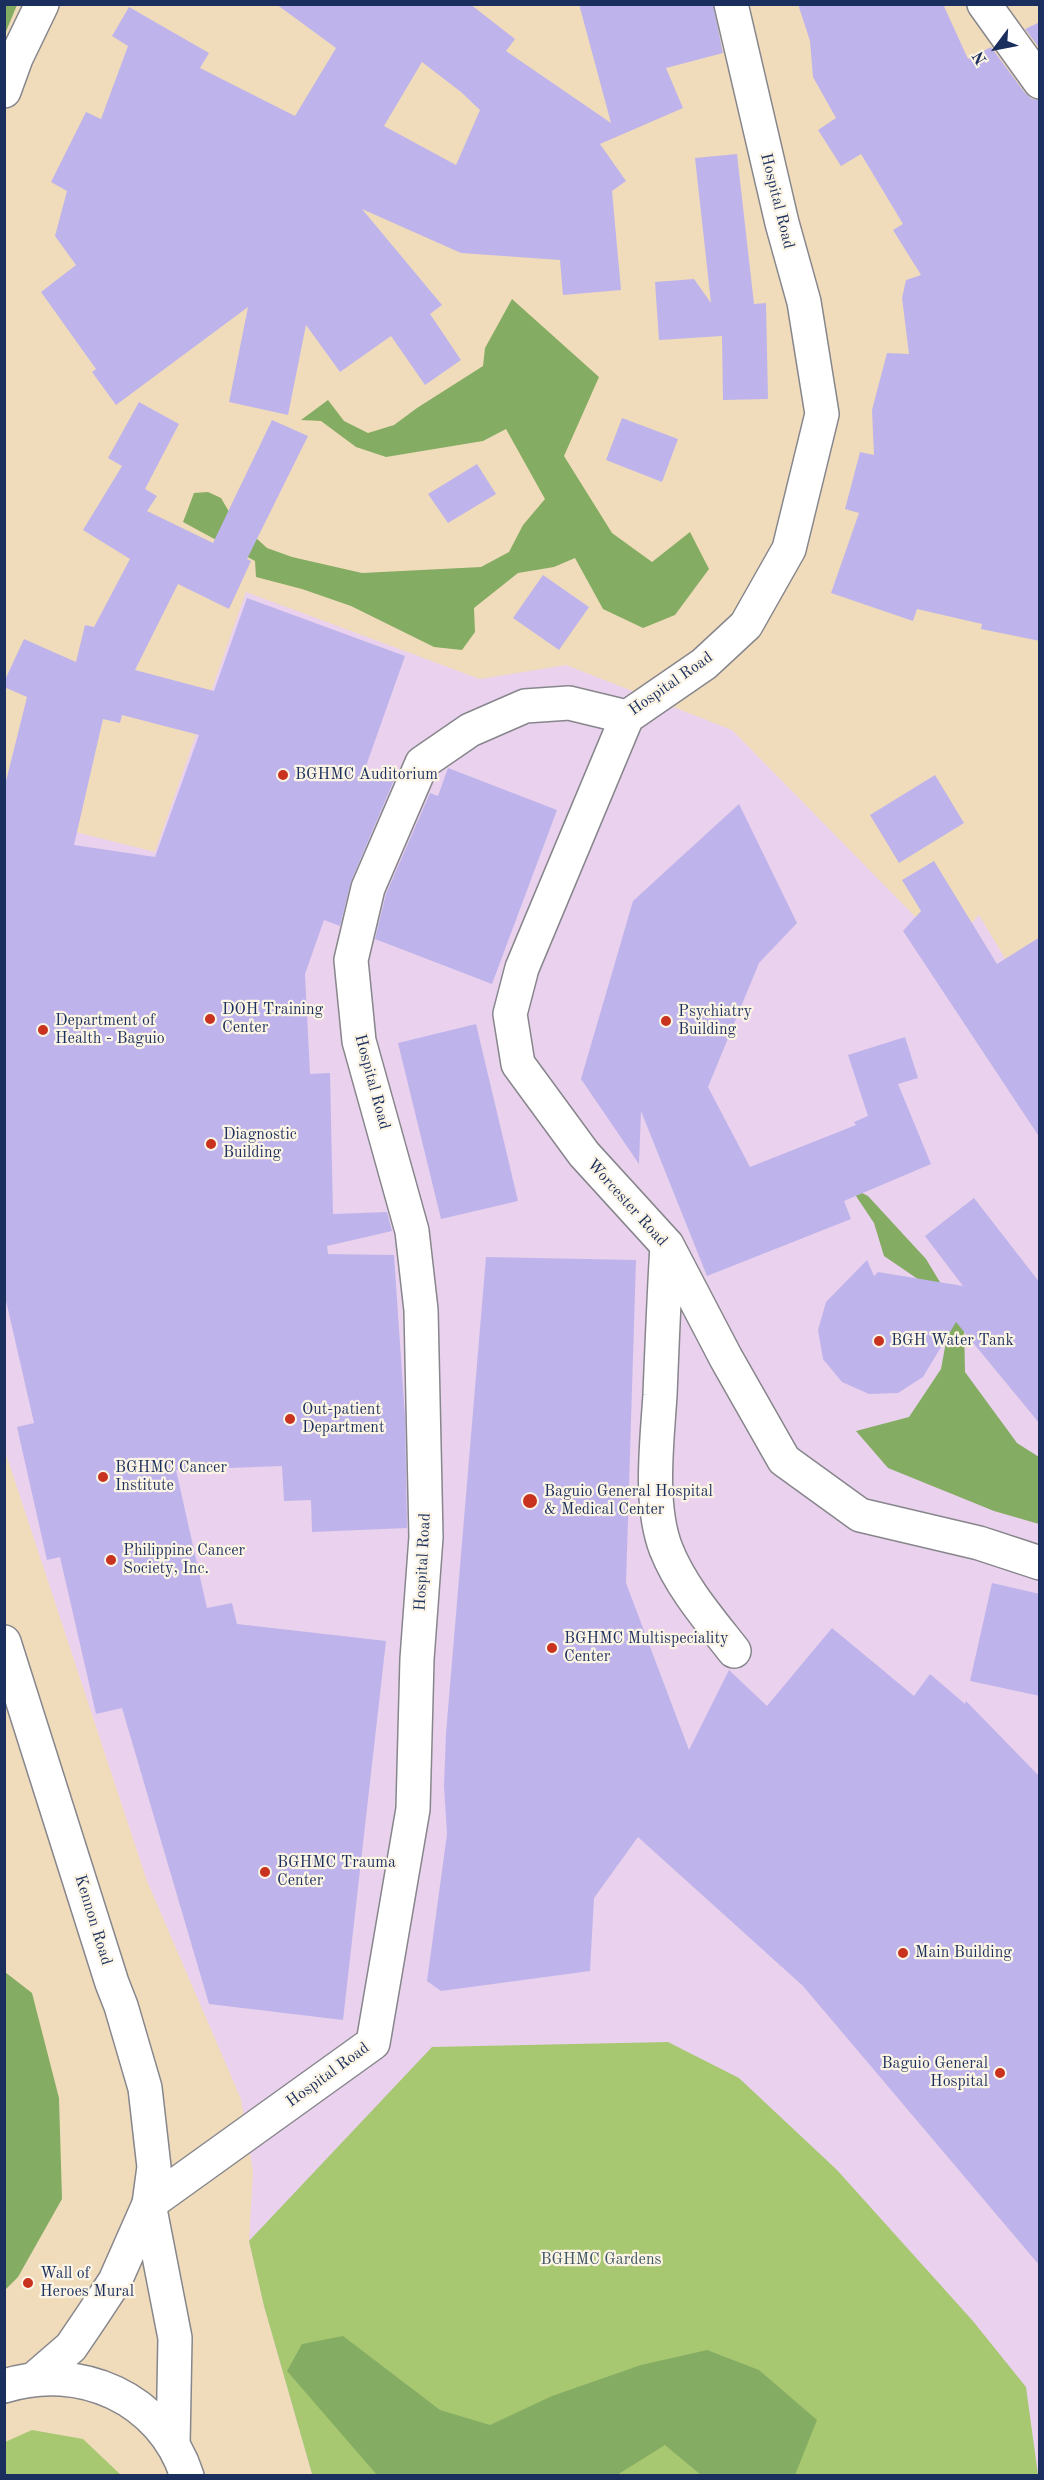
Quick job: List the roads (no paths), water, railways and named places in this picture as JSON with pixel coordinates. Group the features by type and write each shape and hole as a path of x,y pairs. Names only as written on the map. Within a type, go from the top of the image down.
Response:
{"main road":[{"path":"4,91 16,58 42,4"},
{"name":"Hospital Road","path":"150,2204 373,2043 413,1809 417,1659 426,1537 421,1310 412,1231 359,1041 351,960 368,888 422,763 470,730 525,706 569,703 627,717 704,664 747,626 789,549 822,414 804,302 782,223 731,4"},
{"path":"984,4 1040,82"},
{"name":"Worcester Road","path":"627,717 522,968 510,1014 518,1064 584,1154 667,1245 726,1358 784,1460 860,1515 980,1543 1040,1563"},
{"path":"667,1245 663,1286 657,1442 657,1507 665,1548 679,1577 734,1651"},
{"name":"Kennon Road","path":"4,1642 121,2006 145,2088 153,2167 150,2204 175,2338 173,2445"},
{"name":"Kennon Road","path":"19,2383 71,2347 115,2282 150,2204"},
{"path":"19,2383 74,2379 113,2391 141,2408 163,2431 173,2445 187,2475"}],"place":[{"name":"BGHMC Auditorium","path":"283,775"},
{"name":"DOH Training Center","path":"210,1019"},
{"name":"Psychiatry Building","path":"666,1021"},
{"name":"Department of Health - Baguio","path":"43,1030"},
{"name":"Diagnostic Building","path":"211,1144"},
{"name":"BGH Water Tank","path":"879,1341"},
{"name":"Out-patient Department","path":"290,1419"},
{"name":"BGHMC Cancer Institute","path":"103,1477"},
{"name":"Baguio General Hospital & Medical Center","path":"530,1501"},
{"name":"Philippine Cancer Society, Inc.","path":"111,1560"},
{"name":"BGHMC Multispeciality Center","path":"552,1648"},
{"name":"BGHMC Trauma Center","path":"265,1872"},
{"name":"Main Building","path":"903,1953"},
{"name":"Baguio General Hospital","path":"1000,2073"},
{"name":"Wall of Heroes Mural","path":"28,2283"}],"park label":[{"name":"BGHMC Gardens","path":"601,2260"}]}
